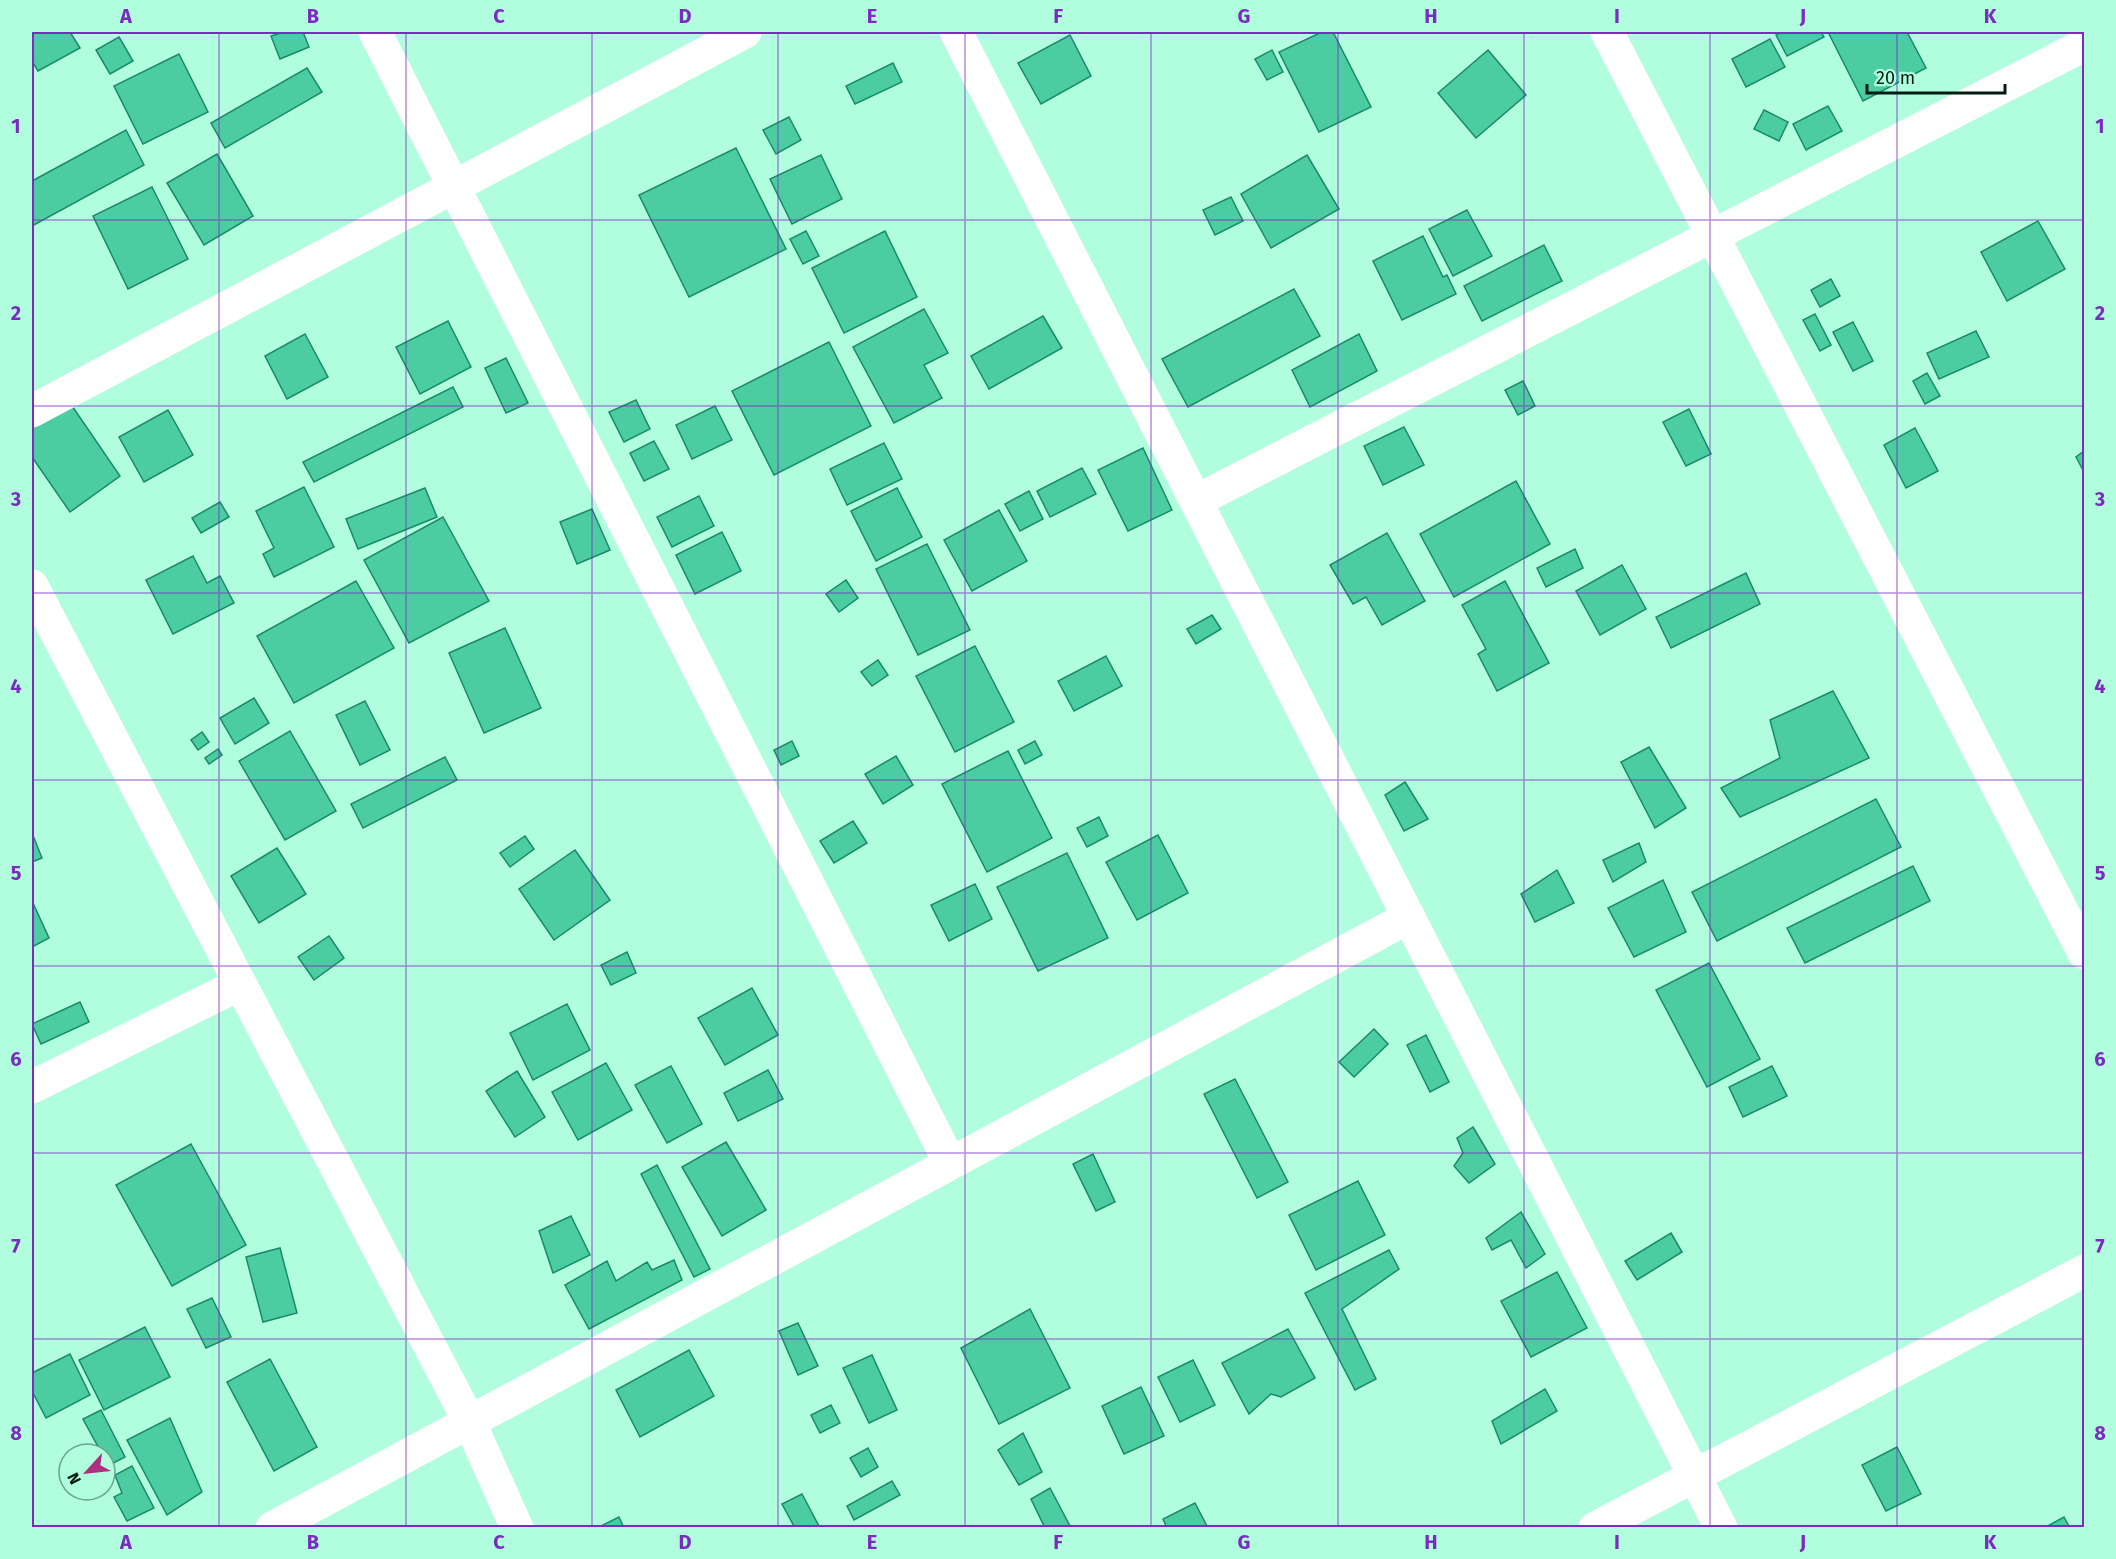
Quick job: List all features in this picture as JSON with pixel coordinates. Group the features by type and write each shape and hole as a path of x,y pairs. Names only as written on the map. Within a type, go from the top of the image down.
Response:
{"street":[{"path":"375,32 950,1163"},
{"path":"32,411 745,32"},
{"path":"956,32 1721,1527"},
{"path":"1608,32 2085,953"},
{"path":"1196,501 2085,45"},
{"path":"32,586 469,1421 517,1527"},
{"path":"272,1527 1409,917"},
{"path":"32,1088 240,984"},
{"path":"1595,1527 1695,1477 2085,1271"}],"building":[{"path":"32,32 70,32 80,48 38,71 32,61"},
{"path":"284,32 303,32 309,47 280,59 271,36"},
{"path":"1322,32 1333,32 1371,107 1319,132 1279,52"},
{"path":"1782,32 1821,32 1824,37 1787,56 1776,35"},
{"path":"1828,32 1907,32 1926,68 1863,101"},
{"path":"1070,35 1091,76 1041,104 1018,63"},
{"path":"119,37 133,61 110,74 96,50"},
{"path":"1770,39 1785,67 1746,87 1732,59"},
{"path":"1272,50 1283,72 1267,80 1255,59"},
{"path":"1488,50 1526,95 1476,138 1438,93"},
{"path":"179,54 208,112 143,144 114,86"},
{"path":"893,63 902,82 855,104 846,86"},
{"path":"307,68 322,92 225,148 211,123"},
{"path":"1828,106 1842,131 1806,150 1793,124"},
{"path":"1764,110 1788,122 1779,141 1754,129"},
{"path":"789,117 801,140 776,154 763,130"},
{"path":"126,130 144,165 32,226 32,181"},
{"path":"736,148 786,249 689,297 639,195"},
{"path":"217,154 253,216 204,245 167,183"},
{"path":"821,155 842,199 792,224 770,179"},
{"path":"1307,155 1339,209 1271,248 1241,194"},
{"path":"152,187 188,259 128,289 93,216"},
{"path":"1231,197 1243,221 1215,235 1203,210"},
{"path":"1467,210 1492,256 1453,276 1429,229"},
{"path":"2038,221 2065,269 2007,301 1981,252"},
{"path":"806,231 819,256 803,264 790,239"},
{"path":"885,231 917,297 844,333 812,268"},
{"path":"1423,236 1443,277 1447,275 1456,294 1402,320 1373,261"},
{"path":"1544,245 1562,281 1482,321 1464,286"},
{"path":"1831,279 1840,296 1820,307 1811,290"},
{"path":"1294,289 1320,336 1188,407 1162,359"},
{"path":"924,309 948,353 924,365 942,398 894,423 853,347"},
{"path":"1815,314 1831,345 1820,351 1803,320"},
{"path":"1043,316 1062,348 989,389 971,356"},
{"path":"448,321 471,367 420,394 396,347"},
{"path":"1853,322 1873,361 1853,371 1833,332"},
{"path":"1976,331 1989,357 1939,379 1927,353"},
{"path":"305,334 328,377 287,399 265,356"},
{"path":"1359,334 1377,371 1310,407 1292,370"},
{"path":"829,342 871,426 774,475 732,391"},
{"path":"506,358 528,403 506,413 485,368"},
{"path":"1927,373 1940,396 1925,404 1913,381"},
{"path":"1523,381 1535,406 1518,415 1505,390"},
{"path":"453,387 463,407 314,482 303,462"},
{"path":"68,400 120,476 70,512 32,457 32,425"},
{"path":"636,400 650,429 624,442 609,412"},
{"path":"715,406 732,440 692,459 676,425"},
{"path":"1689,409 1711,454 1686,466 1663,422"},
{"path":"168,410 193,455 144,482 119,437"},
{"path":"1404,427 1424,465 1383,485 1364,446"},
{"path":"1915,428 1938,471 1906,488 1884,445"},
{"path":"654,441 669,469 644,481 630,453"},
{"path":"884,443 902,479 847,505 830,469"},
{"path":"1143,448 1172,510 1128,531 1098,470"},
{"path":"2084,451 2084,472 2076,457"},
{"path":"1082,468 1096,494 1050,517 1037,491"},
{"path":"1516,481 1550,544 1454,597 1420,534"},
{"path":"304,487 334,547 274,577 263,554 274,548 256,511"},
{"path":"425,488 437,517 358,549 346,519"},
{"path":"897,488 922,537 876,561 851,511"},
{"path":"1029,491 1043,519 1020,531 1005,504"},
{"path":"699,496 714,526 672,547 657,517"},
{"path":"220,502 229,517 201,533 192,518"},
{"path":"592,509 610,550 577,564 560,522"},
{"path":"999,510 1027,561 972,591 944,540"},
{"path":"443,517 489,601 409,643 364,560"},
{"path":"722,532 741,571 695,594 676,555"},
{"path":"1387,533 1425,601 1382,625 1366,597 1353,604 1330,565"},
{"path":"927,544 970,630 918,655 876,569"},
{"path":"1575,549 1583,568 1546,587 1537,568"},
{"path":"193,556 207,583 220,576 234,603 173,634 146,580"},
{"path":"1622,565 1646,609 1600,635 1576,591"},
{"path":"1746,573 1760,604 1671,648 1656,617"},
{"path":"846,580 858,598 839,612 826,594"},
{"path":"356,581 394,648 294,703 257,636"},
{"path":"1505,581 1549,663 1497,691 1478,654 1486,649 1462,605"},
{"path":"1212,615 1221,629 1196,644 1187,629"},
{"path":"505,628 541,708 484,733 449,653"},
{"path":"975,646 1014,722 955,752 916,676"},
{"path":"1106,656 1122,686 1074,711 1058,681"},
{"path":"878,660 888,675 872,686 861,672"},
{"path":"1833,691 1869,758 1740,817 1721,788 1780,758 1770,720"},
{"path":"254,698 269,723 235,744 220,718"},
{"path":"365,701 390,750 360,765 336,715"},
{"path":"290,731 336,811 285,840 239,761"},
{"path":"202,732 209,742 198,750 191,740"},
{"path":"792,741 799,756 781,765 774,750"},
{"path":"1035,741 1042,755 1025,764 1018,750"},
{"path":"1649,747 1686,808 1655,828 1621,762"},
{"path":"218,749 222,755 209,764 205,758"},
{"path":"1008,751 1052,838 987,872 942,784"},
{"path":"896,756 913,785 883,804 865,774"},
{"path":"445,757 457,780 363,828 351,804"},
{"path":"1405,782 1428,819 1404,831 1385,795"},
{"path":"1876,799 1901,847 1717,941 1692,892"},
{"path":"1099,817 1108,836 1087,847 1077,828"},
{"path":"853,821 867,843 834,863 820,841"},
{"path":"32,833 42,858 32,862"},
{"path":"1158,835 1188,893 1137,920 1106,862"},
{"path":"525,836 534,849 510,867 500,853"},
{"path":"1639,843 1646,862 1613,882 1603,860"},
{"path":"277,848 306,894 259,923 231,876"},
{"path":"575,850 610,900 554,940 519,889"},
{"path":"1067,853 1108,938 1038,971 997,887"},
{"path":"1913,866 1930,901 1805,963 1787,928"},
{"path":"1557,870 1574,903 1535,922 1521,894"},
{"path":"1663,880 1686,932 1634,957 1608,908"},
{"path":"975,884 992,919 949,941 931,905"},
{"path":"32,901 49,938 32,947"},
{"path":"329,936 344,958 314,980 298,957"},
{"path":"627,952 636,973 611,985 601,965"},
{"path":"1709,963 1760,1059 1707,1087 1656,990"},
{"path":"752,988 778,1035 725,1065 698,1018"},
{"path":"80,1002 89,1022 41,1044 32,1024"},
{"path":"567,1004 590,1050 533,1080 510,1033"},
{"path":"1374,1029 1388,1044 1354,1077 1339,1062"},
{"path":"1426,1035 1449,1082 1430,1092 1407,1045"},
{"path":"606,1063 632,1110 578,1140 552,1092"},
{"path":"671,1066 702,1124 667,1143 635,1085"},
{"path":"1772,1066 1787,1096 1743,1117 1729,1087"},
{"path":"768,1070 783,1099 738,1121 724,1093"},
{"path":"517,1071 545,1117 515,1137 486,1091"},
{"path":"1235,1079 1288,1182 1257,1198 1204,1094"},
{"path":"1473,1127 1495,1164 1469,1183 1454,1166 1463,1153 1457,1138"},
{"path":"726,1142 766,1210 722,1236 682,1167"},
{"path":"191,1144 246,1245 172,1286 116,1185"},
{"path":"1093,1154 1115,1202 1096,1211 1073,1164"},
{"path":"657,1165 710,1269 694,1277 641,1174"},
{"path":"1358,1181 1385,1235 1316,1270 1289,1215"},
{"path":"1521,1212 1545,1254 1526,1268 1511,1240 1492,1250 1486,1238"},
{"path":"571,1216 590,1255 553,1273 539,1231"},
{"path":"1671,1233 1682,1252 1637,1280 1625,1261"},
{"path":"280,1248 297,1313 263,1322 246,1257"},
{"path":"1389,1250 1399,1269 1342,1309 1376,1379 1355,1390 1305,1293"},
{"path":"674,1260 682,1280 589,1329 565,1285 607,1261 616,1281 647,1262 652,1270"},
{"path":"1557,1272 1587,1328 1531,1357 1501,1301"},
{"path":"212,1298 231,1337 206,1348 187,1309"},
{"path":"1030,1309 1070,1388 999,1424 961,1348"},
{"path":"798,1323 818,1366 798,1375 779,1331"},
{"path":"145,1327 170,1377 104,1410 79,1360"},
{"path":"1288,1329 1315,1378 1281,1397 1271,1394 1249,1414 1222,1363"},
{"path":"689,1350 714,1396 640,1437 616,1390"},
{"path":"70,1354 90,1395 46,1418 32,1391 32,1373"},
{"path":"872,1355 897,1410 869,1423 843,1368"},
{"path":"270,1359 317,1447 274,1471 227,1382"},
{"path":"1193,1360 1215,1405 1180,1422 1158,1377"},
{"path":"1141,1387 1164,1436 1124,1454 1102,1406"},
{"path":"1545,1389 1557,1411 1501,1444 1492,1421"},
{"path":"831,1405 840,1423 820,1433 811,1415"},
{"path":"101,1410 125,1457 117,1461 117,1442 95,1442 83,1419"},
{"path":"170,1418 202,1492 167,1515 127,1440"},
{"path":"1023,1433 1042,1472 1019,1485 998,1450"},
{"path":"1897,1447 1921,1494 1886,1511 1862,1465"},
{"path":"868,1448 878,1467 861,1477 850,1458"},
{"path":"132,1466 154,1508 127,1521 117,1502 117,1496 122,1493 117,1474"},
{"path":"892,1481 900,1495 854,1520 847,1506"},
{"path":"1050,1488 1070,1526 1068,1528 1045,1528 1031,1499"},
{"path":"802,1494 820,1528 795,1528 782,1504"},
{"path":"1195,1503 1208,1528 1167,1528 1163,1519"},
{"path":"619,1517 624,1528 599,1528 599,1527"},
{"path":"2064,1517 2070,1528 2044,1528"}]}
